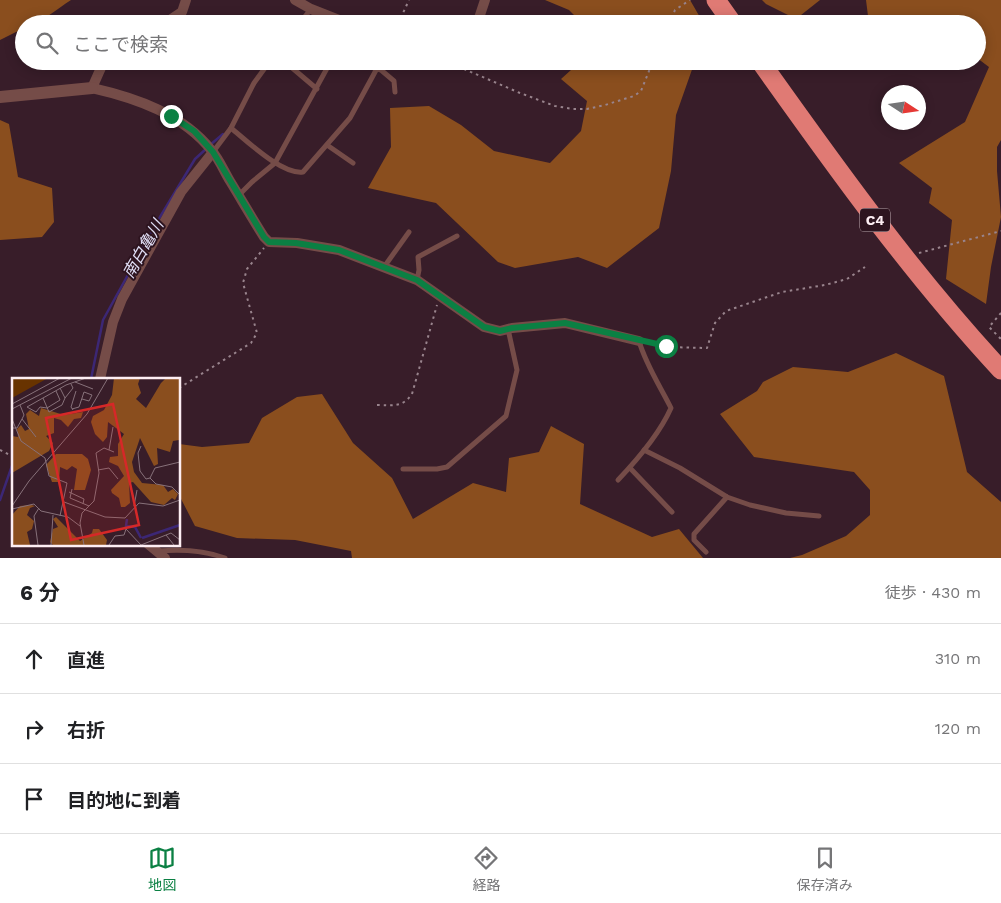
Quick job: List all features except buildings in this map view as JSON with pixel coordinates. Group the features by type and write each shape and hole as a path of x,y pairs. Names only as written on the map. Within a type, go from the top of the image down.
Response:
{"highway":[{"path":"716,0 727,15"},
{"name":"C4","path":"766,70 832,162 908,263 969,336 1001,370"}],"street":[{"path":"178,15 182,12 186,0"},
{"path":"295,0 328,15"},
{"path":"480,15 485,0"},
{"path":"92,88 100,70"},
{"path":"0,97 92,88 118,94 171,116 194,131 213,152 264,237 269,242 296,243 339,250 417,280 484,327 500,331 565,323 639,341"},
{"path":"100,378 113,322 122,299 181,192 213,152"},
{"path":"151,546 162,555"}],"lane":[{"path":"306,15 311,8"},
{"path":"213,152 231,128 254,83 263,70"},
{"path":"295,70 317,88"},
{"path":"239,196 252,182 275,163 326,70"},
{"path":"231,128 275,163 296,173 302,172 350,118 375,70"},
{"path":"381,70 394,81 395,92"},
{"path":"327,145 353,163"},
{"path":"384,267 409,232"},
{"path":"417,280 419,270 418,257 457,236"},
{"path":"404,469 437,469 447,467 506,416 517,370 508,329"},
{"path":"618,480 644,450 667,417 671,408 645,361 639,341"},
{"path":"644,450 680,468 726,497 750,505 786,513 819,516"},
{"path":"630,468 672,512"},
{"path":"706,552 694,540 694,534 726,497"},
{"path":"162,555 181,549 212,553 224,558"}],"path":[{"path":"402,15 409,0"},
{"path":"673,15 675,10 690,0"},
{"path":"465,70 520,93 573,110 605,105 634,96 640,91 649,70"},
{"path":"919,253 1001,231"},
{"path":"180,387 251,343 257,333 243,283 246,269 269,242"},
{"path":"639,341 666,346 707,348 716,323 726,311 782,292 826,285 847,278 865,267"},
{"path":"377,405 405,403 412,394 440,296"},
{"path":"1001,313 989,327 1001,339"},
{"path":"0,450 12,456"}],"shaded area":[{"path":"0,0 71,0 49,15 15,15 15,32 0,40"},
{"path":"545,0 690,0 699,15 574,15 569,10"},
{"path":"762,0 820,0 801,15 788,15"},
{"path":"866,0 1001,0 1001,140 997,147 997,171 1001,217 986,304 946,279 952,220 929,203 932,188 899,163 965,122 989,67 986,65 986,15 868,15"},
{"path":"571,70 692,70 676,115 671,171 659,228 607,268 578,257 515,268 498,262 436,203 368,188 391,147 390,108 429,106 461,125 494,151 550,163 581,131 587,101 561,79"},
{"path":"0,120 9,124 18,177 52,188 54,222 42,237 0,240"},
{"path":"896,353 944,376 967,472 1001,502 1001,558 790,558 802,555 846,536 870,515 870,490 854,472 754,457 720,414 757,391 763,382 793,367 848,372"},
{"path":"322,394 353,443 392,478 413,519 473,483 506,492 509,458 539,452 551,426 584,444 580,504 652,537 679,529 703,558 352,558 351,551 295,540 237,538 195,526 180,497 180,444 202,447 249,443 262,418 297,397"}],"waterway":[{"name":"南白亀川","path":"210,145 223,134"},
{"name":"南白亀川","path":"91,378 103,320 160,217 195,159 206,149"},
{"name":"南白亀川","path":"0,500 12,466"}],"route":[{"path":"171,116 194,131 213,152 264,237 269,242 296,243 339,250 417,280 484,327 500,331 512,328 565,323 593,331 666,346"}]}
